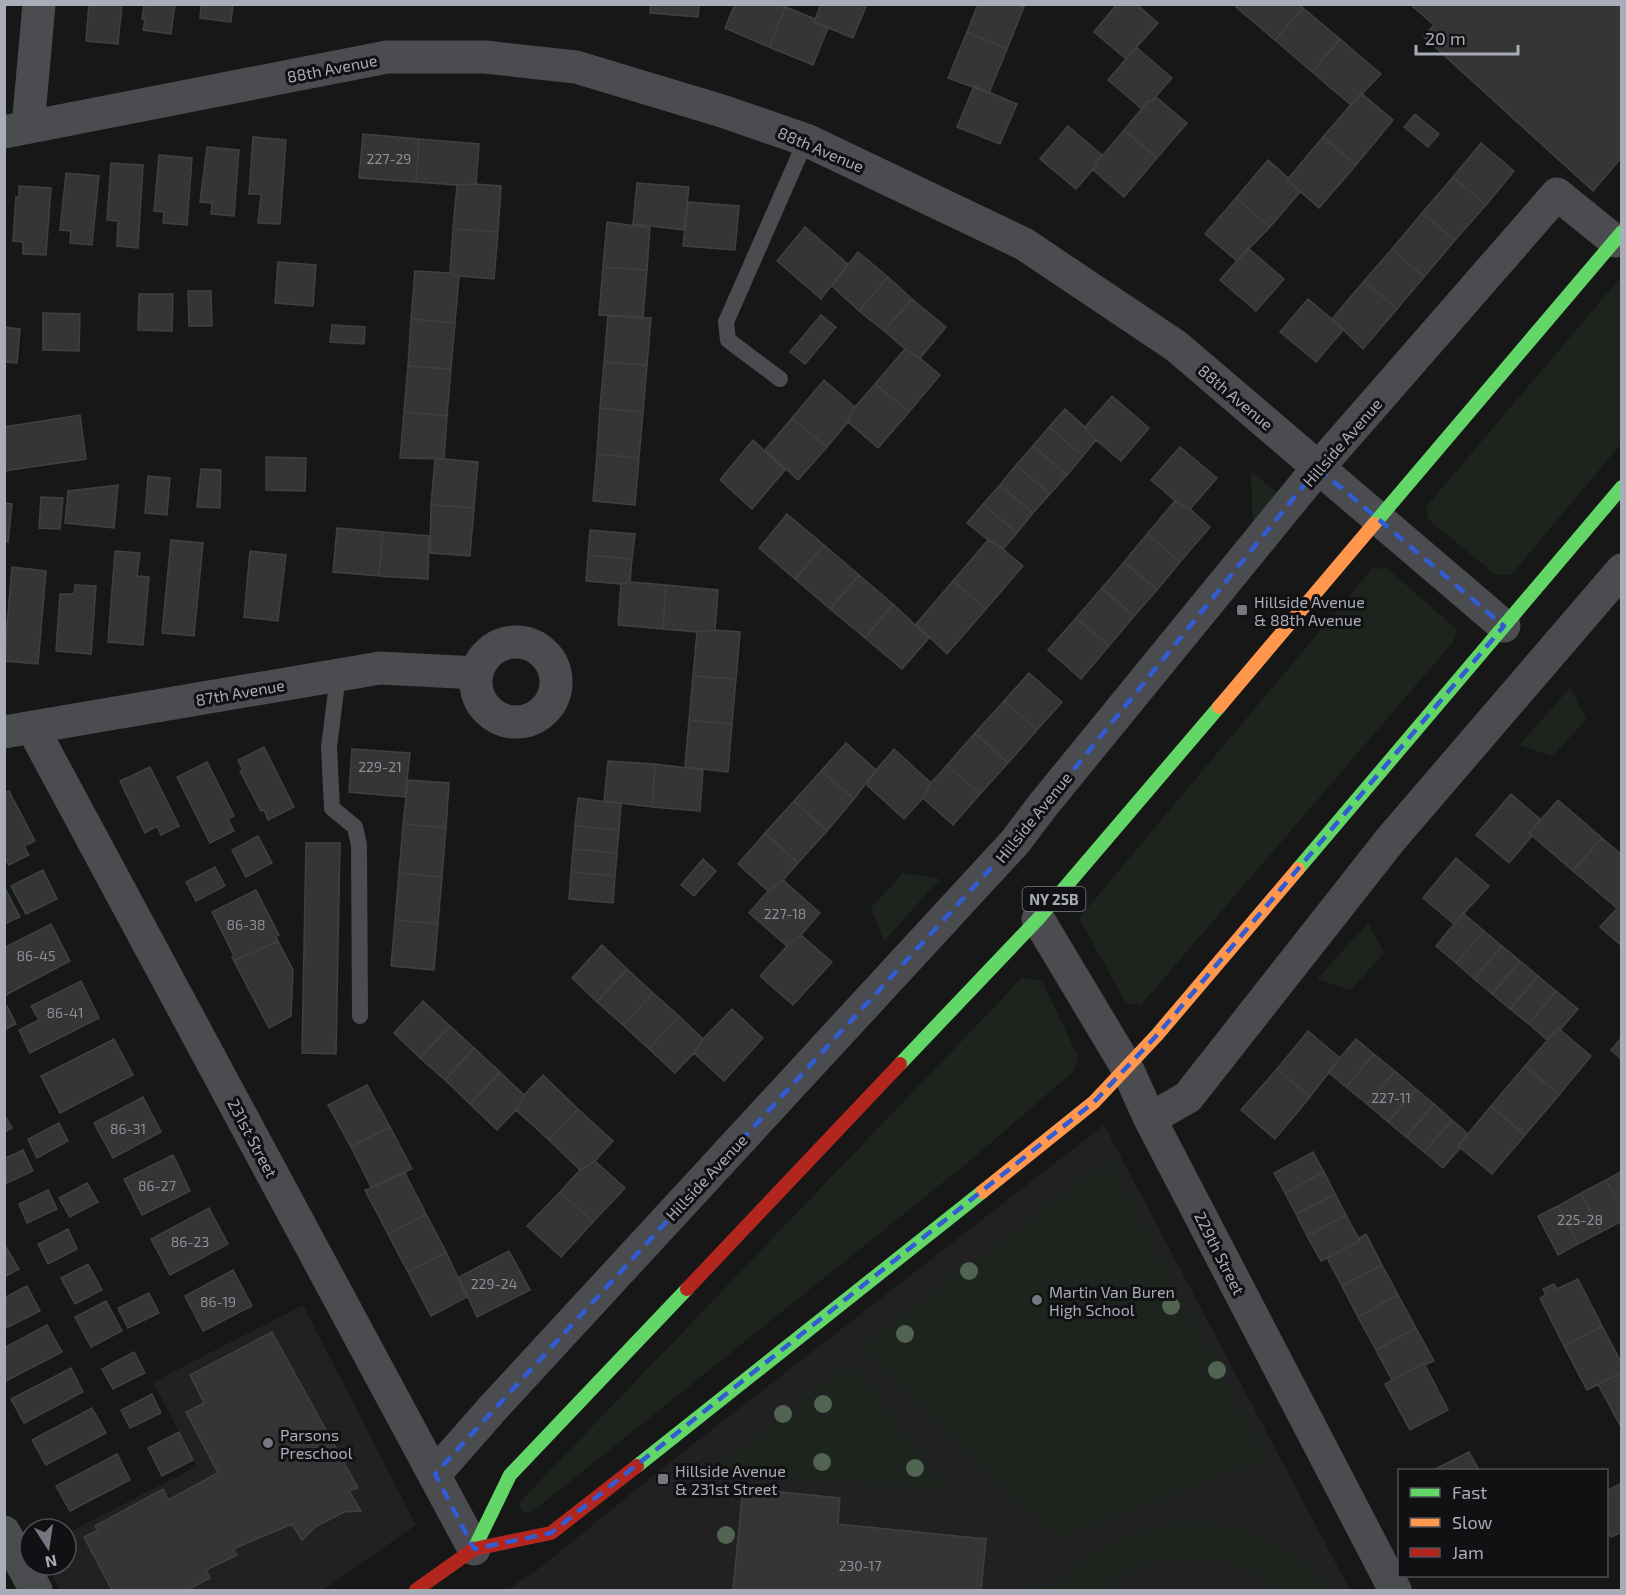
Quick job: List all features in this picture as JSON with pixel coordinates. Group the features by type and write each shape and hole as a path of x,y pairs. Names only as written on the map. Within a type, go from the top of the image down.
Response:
{"main road":[{"name":"Hillside Avenue","path":"474,1549 510,1475 1038,919 1618,236"},
{"name":"Hillside Avenue","path":"416,1590 474,1549 551,1533 828,1316 1094,1102 1157,1035 1622,488"}],"street":[{"path":"16,130 39,4"},
{"name":"88th Avenue","path":"16,130 387,57 485,57 576,67 722,111 806,140 1024,244 1176,346 1504,626"},
{"name":"Hillside Avenue","path":"435,1474 492,1409 1015,842 1318,468 1557,194 1618,236"},
{"path":"1150,1119 1188,1098 1391,839 1622,570"},
{"name":"87th Avenue","path":"18,730 380,668 477,673"},
{"name":"231st Street","path":"18,730 435,1474 474,1549"},
{"name":"229th Street","path":"1038,919 1126,1066 1150,1119 1395,1590"},
{"path":"4,1532 36,1590"}],"lane":[{"path":"780,379 728,340 726,322 806,140"},
{"path":"338,675 329,747 332,808 355,826 359,845 360,1016"}],"highlighted area":[{"path":"1318,468 1504,626 1157,1035 1094,1102 551,1533 474,1549 435,1474 1015,842"}],"shaded area":[{"path":"1621,277 1621,444 1511,575 1496,575 1429,520 1426,507"},
{"path":"1251,471 1280,495 1253,528"},
{"path":"1387,568 1457,630 1453,642 1141,1005 1126,1003 1079,918 1372,569"},
{"path":"1570,688 1586,719 1553,756 1519,745"},
{"path":"903,873 940,879 884,941 871,908"},
{"path":"1368,923 1384,953 1351,990 1317,979"},
{"path":"1022,978 1042,981 1078,1057 1075,1070 971,1160 532,1512 523,1513 518,1504"},
{"name":"Martin Van Buren High School","path":"1104,1125 1350,1590 507,1590 541,1567 665,1466"},
{"path":"1109,1159 1267,1459 1057,1539 859,1347"},
{"path":"303,1305 416,1525 323,1590 60,1590 53,1577 78,1577 78,1528 197,1466 153,1382"},
{"path":"851,1362 950,1490 712,1470"},
{"path":"1191,1522 1230,1527 1269,1540 1303,1561 1329,1590 1281,1590 1253,1571 1231,1563 1182,1558 1161,1560 1139,1567 1101,1590 1023,1590 1023,1584 1057,1587 1070,1572 1100,1549 1134,1533 1171,1524"}],"building":[{"path":"89,4 122,4 118,44 86,41"},
{"path":"144,4 175,4 171,34 143,30"},
{"path":"201,4 233,4 231,22 200,18"},
{"path":"651,4 699,4 698,17 650,13"},
{"path":"735,4 780,4 786,7 769,47 725,28"},
{"path":"821,4 867,4 853,38 814,22"},
{"path":"978,4 1017,4 1024,7 1007,49 967,32"},
{"path":"1117,4 1136,4 1158,23 1126,59 1094,32"},
{"path":"1239,4 1299,4 1303,8 1275,40 1236,7"},
{"path":"1410,4 1622,4 1622,157 1593,191 1424,37 1434,25"},
{"path":"786,7 815,19 814,22 828,28 813,65 769,47"},
{"path":"1303,8 1340,39 1312,72 1275,40"},
{"path":"967,32 1007,49 989,93 948,78"},
{"path":"1340,39 1381,74 1351,105 1312,72"},
{"path":"1136,47 1172,78 1142,109 1108,80"},
{"path":"974,86 1017,104 1000,144 957,127"},
{"path":"1361,93 1393,120 1356,165 1323,137"},
{"path":"1156,97 1187,123 1157,158 1124,130 1149,100 1151,102"},
{"path":"1415,114 1439,134 1428,147 1404,127"},
{"path":"1068,126 1102,155 1097,165 1076,189 1040,159"},
{"path":"1124,130 1157,158 1124,197 1093,170 1096,163"},
{"path":"363,134 419,139 416,182 359,178"},
{"path":"253,137 286,140 280,224 258,223 261,194 249,194"},
{"path":"1323,137 1356,165 1319,208 1287,180"},
{"path":"419,139 479,144 476,184 416,182"},
{"path":"1481,143 1514,171 1486,205 1453,177"},
{"path":"207,147 239,150 234,216 211,214 212,203 200,202"},
{"path":"159,155 192,158 187,225 163,223 164,212 154,211"},
{"path":"1268,160 1300,192 1270,227 1236,198"},
{"path":"111,163 143,165 138,248 117,246 118,221 107,220"},
{"path":"66,173 99,176 92,245 70,243 71,231 60,230"},
{"path":"1453,177 1486,205 1455,240 1422,213"},
{"path":"637,183 689,187 684,230 633,224"},
{"path":"457,185 501,186 498,232 453,229"},
{"path":"19,186 51,188 46,255 23,254 23,242 13,241"},
{"path":"1236,198 1270,227 1237,261 1205,234"},
{"path":"688,202 739,206 735,250 683,246"},
{"path":"1422,213 1455,240 1424,277 1392,249"},
{"path":"607,222 650,228 647,270 603,267"},
{"path":"805,227 848,264 821,299 777,261"},
{"path":"453,229 498,232 494,279 450,273"},
{"path":"1248,248 1284,279 1256,311 1220,280"},
{"path":"1392,249 1424,277 1397,309 1364,281"},
{"path":"858,252 888,277 859,311 832,286"},
{"path":"278,262 316,265 313,306 275,303"},
{"path":"603,267 647,270 643,317 599,315"},
{"path":"415,271 450,273 459,276 455,323 411,319"},
{"path":"888,277 912,299 884,331 859,311"},
{"path":"1364,281 1397,309 1363,349 1332,319"},
{"path":"188,291 211,291 212,326 189,326"},
{"path":"139,294 173,294 172,331 138,330"},
{"path":"912,299 946,327 920,358 905,349 884,331"},
{"path":"1308,299 1344,329 1316,362 1280,332"},
{"path":"43,313 80,314 79,351 43,350"},
{"path":"821,315 836,327 805,364 790,352"},
{"path":"608,316 651,318 647,365 604,362"},
{"path":"411,319 455,323 451,369 408,366"},
{"path":"332,325 365,327 364,344 330,342"},
{"path":"4,327 20,329 17,363 4,362"},
{"path":"905,349 940,375 909,412 875,384"},
{"path":"604,362 647,365 643,412 600,408"},
{"path":"408,366 451,369 447,416 404,412"},
{"path":"824,380 855,407 848,422 827,447 792,418"},
{"path":"875,384 909,412 878,448 848,422 855,407"},
{"path":"1112,396 1149,428 1121,461 1096,440 1085,427"},
{"path":"600,408 643,412 639,458 597,454"},
{"path":"1065,409 1096,440 1083,456 1049,427"},
{"path":"404,412 447,416 444,459 400,458"},
{"path":"80,415 86,459 4,471 4,427"},
{"path":"792,418 827,447 798,480 765,450"},
{"path":"1049,427 1083,456 1067,475 1033,446"},
{"path":"753,440 785,470 752,509 720,480"},
{"path":"1033,446 1067,475 1050,494 1016,465"},
{"path":"1180,447 1217,478 1190,509 1175,501 1151,480"},
{"path":"597,454 639,458 635,505 593,501"},
{"path":"266,457 306,458 305,491 266,490"},
{"path":"435,460 478,462 474,508 431,505"},
{"path":"1016,465 1050,494 1033,513 1000,485"},
{"path":"201,469 221,470 220,508 197,507"},
{"path":"148,476 170,478 167,515 145,513"},
{"path":"118,485 114,528 65,523 68,491"},
{"path":"1000,485 1033,513 1017,533 983,504"},
{"path":"41,497 63,498 60,529 39,528"},
{"path":"1175,501 1190,509 1210,527 1180,562 1147,534"},
{"path":"4,503 12,504 8,542 4,542"},
{"path":"983,504 1017,533 1003,549 967,523"},
{"path":"431,505 474,508 470,556 430,553"},
{"path":"787,514 824,545 795,579 759,548"},
{"path":"337,528 383,532 379,576 333,572"},
{"path":"590,530 635,534 632,559 588,555"},
{"path":"383,532 429,536 428,579 379,576"},
{"path":"1147,534 1180,562 1157,590 1124,562"},
{"path":"171,540 203,543 194,636 162,633"},
{"path":"988,540 1023,566 986,609 953,581"},
{"path":"824,545 859,575 830,609 795,579"},
{"path":"115,551 140,553 137,576 149,577 143,645 108,642"},
{"path":"250,551 286,555 278,621 244,617"},
{"path":"588,555 632,559 630,582 621,584 586,581"},
{"path":"1124,562 1157,590 1134,616 1102,588"},
{"path":"12,567 46,571 38,664 4,661"},
{"path":"859,575 893,604 865,638 830,609"},
{"path":"953,581 986,609 947,654 916,624"},
{"path":"630,582 666,585 663,629 618,625 621,584"},
{"path":"75,585 96,586 91,654 56,651 60,594 74,594"},
{"path":"666,585 718,590 715,630 697,632 663,629"},
{"path":"1102,588 1134,616 1109,646 1076,618"},
{"path":"893,604 929,638 902,669 865,638"},
{"path":"1076,618 1109,646 1081,679 1048,650"},
{"path":"715,630 740,632 736,679 693,676 697,632"},
{"path":"1029,673 1062,702 1037,730 1004,701"},
{"path":"693,676 736,679 732,724 689,720"},
{"path":"1004,701 1037,730 1008,763 975,733"},
{"path":"689,720 732,724 728,772 685,767"},
{"path":"975,733 1008,763 980,794 947,765"},
{"path":"846,743 876,770 854,799 821,771"},
{"path":"264,747 294,807 268,820 240,771 243,770 238,760"},
{"path":"352,749 410,753 405,797 349,792"},
{"path":"894,749 931,783 923,798 904,819 867,785 876,770"},
{"path":"608,761 655,764 652,807 604,801"},
{"path":"207,762 234,816 228,819 234,831 210,843 177,777"},
{"path":"655,764 703,770 700,811 652,807"},
{"path":"947,765 980,794 953,825 923,798 931,783"},
{"path":"150,767 179,826 161,835 157,826 145,833 120,781"},
{"path":"821,771 854,799 827,831 794,801"},
{"path":"408,780 449,783 446,828 403,824"},
{"path":"9,791 35,841 24,846 29,855 9,865 4,856 4,793"},
{"path":"1511,794 1541,820 1529,833 1532,836 1509,863 1476,835"},
{"path":"578,798 621,804 619,830 575,826"},
{"path":"1558,800 1602,838 1573,871 1529,833"},
{"path":"794,801 827,831 798,863 765,833"},
{"path":"403,824 446,828 442,877 399,873"},
{"path":"575,826 619,830 617,853 573,849"},
{"path":"765,833 798,863 783,880 768,891 738,864"},
{"path":"258,836 272,863 246,877 232,850"},
{"path":"1602,838 1622,855 1622,903 1617,908 1573,871"},
{"path":"306,843 340,843 336,1054 302,1053"},
{"path":"573,849 617,853 615,876 571,872"},
{"path":"1456,858 1489,886 1454,924 1423,898"},
{"path":"703,859 716,871 694,896 681,885"},
{"path":"215,867 225,886 196,901 186,882"},
{"path":"43,870 57,899 26,914 11,886"},
{"path":"571,872 615,876 613,903 569,899"},
{"path":"399,873 442,877 438,924 395,920"},
{"path":"783,880 820,913 801,935 787,946 749,913 768,891"},
{"path":"6,890 20,917 4,924 4,891"},
{"path":"256,890 279,935 276,937 278,941 234,961 232,957 234,956 212,912"},
{"path":"1622,903 1622,946 1600,927"},
{"path":"1463,913 1484,931 1456,963 1436,946"},
{"path":"395,920 438,924 434,970 391,966"},
{"path":"51,924 70,961 4,996 4,948"},
{"path":"1484,931 1502,946 1474,979 1456,963"},
{"path":"801,935 832,962 793,1005 760,976 787,946"},
{"path":"278,941 293,970 291,1016 269,1028 234,961"},
{"path":"602,945 627,969 597,1002 572,978"},
{"path":"1502,946 1520,961 1492,994 1474,979"},
{"path":"1520,961 1538,976 1510,1009 1492,994"},
{"path":"627,969 653,993 623,1025 597,1002"},
{"path":"1538,976 1556,991 1529,1024 1510,1009"},
{"path":"81,981 99,1018 30,1053 19,1030 39,1020 31,1006"},
{"path":"1556,991 1578,1009 1560,1030 1558,1028 1547,1040 1529,1024"},
{"path":"653,993 679,1016 649,1049 623,1025"},
{"path":"423,1001 450,1026 420,1058 394,1033"},
{"path":"7,1006 16,1024 4,1030 4,1007"},
{"path":"732,1009 763,1038 724,1081 694,1053 703,1039"},
{"path":"679,1016 703,1039 694,1053 675,1073 649,1049"},
{"path":"450,1026 474,1048 445,1080 420,1058"},
{"path":"1558,1028 1591,1056 1559,1095 1525,1066"},
{"path":"1308,1031 1340,1058 1310,1097 1277,1069"},
{"path":"1622,1037 1622,1060 1611,1050"},
{"path":"114,1039 133,1075 60,1113 41,1076"},
{"path":"1356,1039 1374,1054 1346,1087 1328,1072"},
{"path":"474,1048 500,1072 470,1104 445,1080"},
{"path":"1374,1054 1395,1071 1367,1104 1346,1087"},
{"path":"1525,1066 1559,1095 1525,1135 1491,1106"},
{"path":"1277,1069 1310,1097 1275,1139 1241,1110"},
{"path":"1395,1071 1416,1089 1388,1122 1367,1104"},
{"path":"500,1072 524,1095 516,1110 497,1130 470,1104"},
{"path":"543,1075 578,1109 549,1140 516,1110 524,1095"},
{"path":"367,1085 390,1127 351,1147 328,1105"},
{"path":"1416,1089 1434,1104 1406,1137 1388,1122"},
{"path":"143,1097 161,1132 113,1158 94,1123"},
{"path":"1434,1104 1452,1120 1424,1152 1406,1137"},
{"path":"1491,1106 1525,1135 1492,1174 1458,1146"},
{"path":"578,1109 613,1141 595,1161 580,1170 549,1140"},
{"path":"4,1114 12,1128 4,1132"},
{"path":"1452,1120 1468,1134 1458,1146 1460,1148 1443,1168 1424,1152"},
{"path":"59,1123 68,1141 37,1158 28,1139"},
{"path":"390,1127 412,1169 371,1187 351,1147"},
{"path":"23,1150 33,1171 7,1183 4,1177 4,1159"},
{"path":"1313,1152 1324,1172 1285,1193 1274,1173"},
{"path":"173,1155 190,1191 142,1215 124,1179"},
{"path":"595,1161 625,1188 593,1222 560,1192 580,1170"},
{"path":"1622,1171 1622,1209 1606,1180"},
{"path":"1324,1172 1335,1194 1296,1214 1285,1193"},
{"path":"405,1173 426,1214 388,1234 365,1190"},
{"path":"1606,1180 1622,1209 1622,1221 1601,1232 1581,1193"},
{"path":"87,1183 98,1202 70,1217 59,1198"},
{"path":"48,1190 57,1209 27,1223 19,1204"},
{"path":"560,1192 593,1222 561,1257 527,1226"},
{"path":"1581,1193 1601,1232 1578,1244 1558,1206"},
{"path":"1335,1194 1346,1215 1307,1236 1296,1214"},
{"path":"1558,1206 1578,1244 1558,1255 1538,1216"},
{"path":"209,1208 228,1244 170,1275 151,1239"},
{"path":"426,1214 446,1252 408,1272 388,1234"},
{"path":"1346,1215 1360,1241 1321,1261 1307,1236"},
{"path":"68,1229 77,1249 48,1264 38,1244"},
{"path":"1366,1234 1382,1265 1342,1286 1327,1258 1360,1241 1359,1238"},
{"path":"4,1244 19,1269 4,1277"},
{"path":"509,1251 530,1290 477,1317 459,1277"},
{"path":"446,1252 467,1297 431,1316 408,1272"},
{"path":"88,1264 102,1290 75,1304 61,1278"},
{"path":"1382,1265 1398,1295 1358,1317 1342,1286"},
{"path":"233,1270 252,1306 203,1331 185,1296"},
{"path":"1578,1279 1602,1326 1564,1346 1540,1298 1546,1295 1543,1289 1554,1284 1557,1289"},
{"path":"27,1286 40,1311 4,1329 4,1298"},
{"path":"149,1293 159,1313 128,1328 118,1308"},
{"path":"1398,1295 1416,1328 1376,1350 1358,1317"},
{"path":"106,1301 122,1331 91,1347 75,1317"},
{"path":"47,1325 62,1352 4,1382 4,1348"},
{"path":"1602,1326 1622,1364 1622,1372 1587,1390 1564,1346"},
{"path":"1416,1328 1434,1361 1425,1365 1424,1363 1392,1380 1376,1350"},
{"name":"Parsons Preschool","path":"272,1332 358,1488 349,1491 361,1511 344,1512 315,1527 302,1540 292,1524 233,1549 237,1555 206,1570 210,1578 187,1590 112,1590 84,1537 98,1530 95,1526 163,1489 168,1500 218,1473 186,1412 204,1403 190,1375"},
{"path":"134,1352 145,1373 113,1389 102,1369"},
{"path":"1424,1363 1448,1410 1410,1430 1385,1384"},
{"path":"71,1368 83,1392 24,1423 11,1399"},
{"path":"1622,1372 1622,1427 1621,1427 1598,1384"},
{"path":"152,1394 161,1413 130,1428 121,1410"},
{"path":"92,1408 106,1433 46,1465 32,1440"},
{"path":"179,1432 193,1460 162,1476 148,1448"},
{"path":"1469,1452 1478,1469 1435,1469"},
{"path":"117,1454 130,1480 70,1511 56,1486"},
{"path":"1622,1483 1622,1532 1611,1537 1608,1533 1608,1490"},
{"path":"743,1488 840,1498 838,1524 986,1539 981,1590 733,1590"}],"traffic: fast":[{"path":"1374,524 1622,232"},
{"path":"1298,869 1622,487"},
{"path":"900,1064 1038,919 1219,707"},
{"path":"637,1466 982,1192"},
{"path":"474,1549 510,1475 687,1289"}],"traffic: slow":[{"path":"1219,707 1374,524"},
{"path":"982,1192 1094,1102 1157,1035 1298,869"}],"traffic: jam":[{"path":"687,1289 900,1064"},
{"path":"416,1590 474,1549 551,1533 637,1466"}],"place":[{"name":"Hillside Avenue & 88th Avenue","path":"1242,610"},
{"name":"Martin Van Buren High School","path":"1037,1300"},
{"name":"Parsons Preschool","path":"268,1443"},
{"name":"Hillside Avenue & 231st Street","path":"663,1479"}]}
